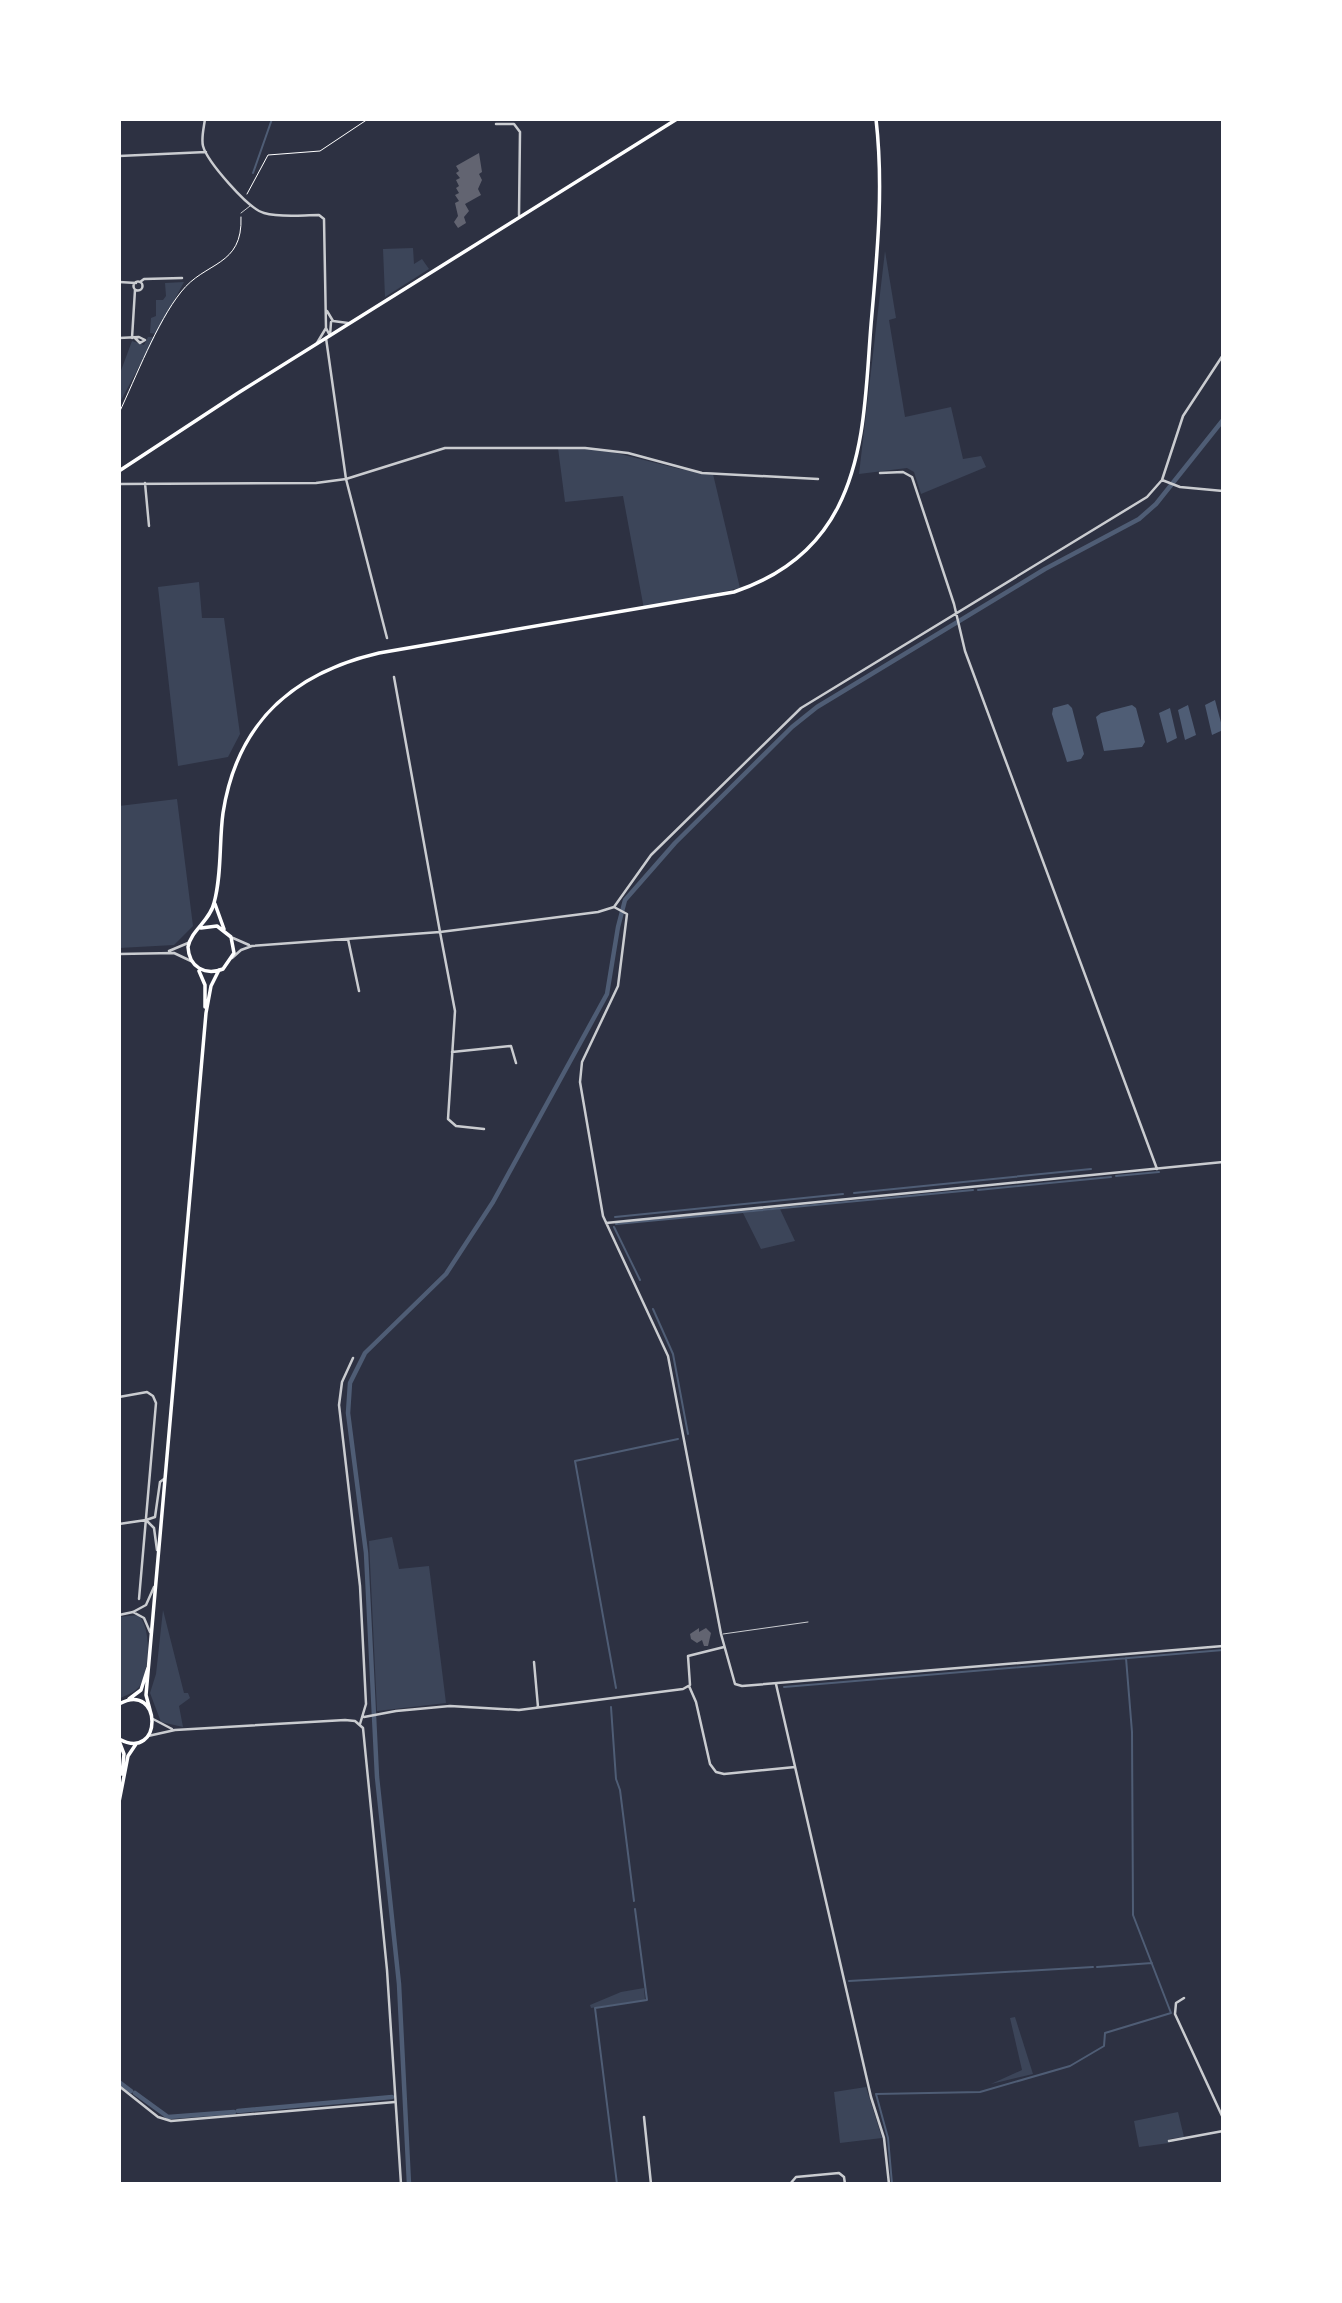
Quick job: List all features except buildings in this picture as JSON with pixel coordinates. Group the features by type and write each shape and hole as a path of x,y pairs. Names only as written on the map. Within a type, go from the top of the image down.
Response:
{"main road":[{"path":"119,469 677,119"},
{"path":"224,930 215,902 223,813 238,758 269,711 307,679 336,665 379,653 734,592 783,570 820,535 848,483 862,419 882,189 876,119"},
{"path":"215,902 201,928 188,943 191,961 197,967 208,972 219,971"},
{"path":"119,1801 128,1756 139,1742 148,1736 153,1718 146,1695 206,1013 211,986 219,971 232,958 234,947 231,937 224,930 213,926 201,928"},
{"path":"197,967 205,985 206,1013"},
{"path":"119,1704 141,1690 151,1656"},
{"path":"126,1700 140,1701 150,1710"},
{"path":"122,1783 124,1754 119,1740 139,1742"}],"street":[{"path":"205,119 202,145 225,181 250,205 268,215 319,215 324,219 326,328 346,480 387,639"},
{"path":"496,124 514,124 520,132 519,216"},
{"path":"119,156 206,152"},
{"path":"119,282 182,278"},
{"path":"119,338 134,338 135,290 138,282"},
{"path":"135,290 143,288 138,282"},
{"path":"327,311 330,320 328,337"},
{"path":"330,320 337,324 351,323"},
{"path":"316,345 326,328"},
{"path":"614,907 651,855 791,716 830,688 1147,497 1162,480 1183,416 1223,355"},
{"path":"120,484 316,483 346,480 445,448 584,448 628,453 702,474 818,479"},
{"path":"880,473 903,472 912,477 959,626 1157,1169"},
{"path":"1162,480 1175,485 1223,491"},
{"path":"145,483 149,526"},
{"path":"394,677 454,1012 448,1119 456,1126 484,1129"},
{"path":"232,958 241,950 252,946 440,932 589,914 614,907 628,916 618,986 580,1070 596,1180 606,1223 668,1356 720,1634 735,1684 776,1684 1223,1646"},
{"path":"231,937 252,946"},
{"path":"348,939 359,990"},
{"path":"161,952 188,943"},
{"path":"119,954 180,953 191,961"},
{"path":"453,1052 509,1045 514,1049 516,1063"},
{"path":"606,1223 1223,1162"},
{"path":"353,1358 342,1382 339,1405 359,1566 367,1717"},
{"path":"119,1396 147,1392 155,1398 139,1600"},
{"path":"119,1524 155,1517 160,1482 166,1477"},
{"path":"146,1520 155,1528 155,1544 160,1554"},
{"path":"119,1615 133,1612 148,1603 158,1573"},
{"path":"133,1612 149,1624 152,1645"},
{"path":"724,1647 688,1656 689,1686 696,1702 710,1764 716,1772 724,1774 795,1767"},
{"path":"534,1662 538,1707"},
{"path":"776,1684 871,2097 884,2138 889,2184"},
{"path":"360,1724 367,1717 450,1706 509,1710 689,1686"},
{"path":"153,1718 162,1726 175,1730"},
{"path":"148,1736 175,1730 345,1720 360,1724"},
{"path":"360,1724 366,1738 401,2184"},
{"path":"1184,1998 1176,2003 1175,2014 1223,2118"},
{"path":"119,2086 158,2117 172,2121 396,2102"},
{"path":"645,2117 650,2184"},
{"path":"1169,2141 1223,2131"},
{"path":"790,2184 796,2177 839,2172 844,2177 845,2184"}],"lane":[{"path":"241,213 250,205"},
{"path":"720,1634 808,1622"}],"path":[{"path":"244,199 268,155 320,151 368,119"},
{"path":"119,413 181,290 234,252 240,240 241,213"}],"shaded area":[{"path":"413,248 414,264 422,259 429,269 385,297 383,249"},
{"path":"885,251 896,318 889,320 905,417 951,407 963,459 981,456 986,467 921,494 914,472 907,468 859,474"},
{"path":"184,282 156,334 150,333 151,318 156,316 156,300 163,300 166,296 165,283"},
{"path":"148,337 155,337 119,404 119,376 132,341 144,345"},
{"path":"558,448 596,448 680,469 713,474 740,588 644,609 623,496 565,502"},
{"path":"199,582 202,618 224,618 240,734 228,757 178,766 158,587"},
{"path":"1215,700 1223,730 1212,735 1205,705"},
{"path":"1068,704 1072,708 1084,754 1081,759 1067,762 1052,714 1053,708"},
{"path":"1132,705 1136,708 1145,742 1142,747 1104,751 1096,717 1101,713"},
{"path":"1188,705 1196,735 1185,740 1178,710"},
{"path":"1170,708 1177,738 1167,743 1159,713"},
{"path":"177,799 193,926 174,945 119,948 119,806"},
{"path":"780,1209 795,1241 761,1249 743,1213"},
{"path":"392,1537 399,1569 429,1566 446,1703 377,1711 369,1541"},
{"path":"163,1610 184,1693 188,1693 190,1698 179,1706 183,1727 161,1722 150,1693 156,1674"},
{"path":"138,1615 146,1629 148,1650 143,1680 139,1687 119,1699 119,1617"},
{"path":"644,1988 645,2000 591,2008 590,2005 621,1992"},
{"path":"1015,2017 1033,2074 991,2084 1022,2070 1010,2018"},
{"path":"866,2087 882,2138 840,2143 834,2092"},
{"path":"1178,2112 1184,2137 1169,2139 1169,2143 1139,2147 1134,2121"}],"waterway":[{"path":"253,173 272,119"},
{"path":"409,2184 399,1984 377,1777 366,1553 348,1413 350,1383 365,1353 446,1274 493,1202 607,994 625,900 675,843 792,727 817,707 1045,569 1139,519 1156,504 1223,420"},
{"path":"854,1193 1091,1169"},
{"path":"1116,1176 1159,1172"},
{"path":"978,1190 1111,1177"},
{"path":"616,1224 973,1190"},
{"path":"615,1217 843,1194"},
{"path":"614,1227 640,1280"},
{"path":"653,1309 673,1354 688,1434"},
{"path":"616,1688 575,1461 678,1439"},
{"path":"784,1687 1223,1650"},
{"path":"892,2184 888,2138 876,2094 980,2092 1070,2066 1104,2046 1105,2033 1171,2013 1133,1915 1132,1732 1126,1658"},
{"path":"611,1707 616,1779 620,1790 634,1901"},
{"path":"617,2184 595,2008 647,2000 635,1909"},
{"path":"1097,1967 1152,1963"},
{"path":"849,1981 1093,1967"},
{"path":"119,2082 131,2091"},
{"path":"135,2093 168,2117 234,2112"},
{"path":"238,2111 392,2097"}]}
